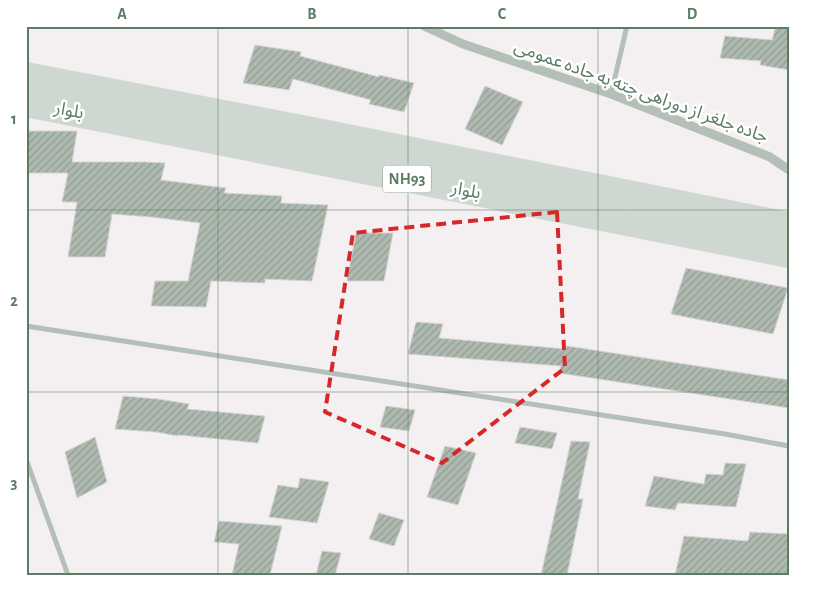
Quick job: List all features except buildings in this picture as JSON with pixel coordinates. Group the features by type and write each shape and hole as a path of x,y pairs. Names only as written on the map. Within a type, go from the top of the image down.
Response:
{"main road":[{"name":"بلوار","path":"26,76 789,226"},
{"name":"بلوار","path":"26,103 789,254"}],"street":[{"name":"جاده جلغر از دوراهی چته به جاده عمومی","path":"424,26 463,44 611,94 770,157 789,170"},
{"path":"611,94 627,26"},
{"path":"26,326 725,434 789,446"},
{"path":"26,459 68,575"}],"highlighted area":[{"path":"557,212 565,368 442,463 325,412 353,233"}]}
